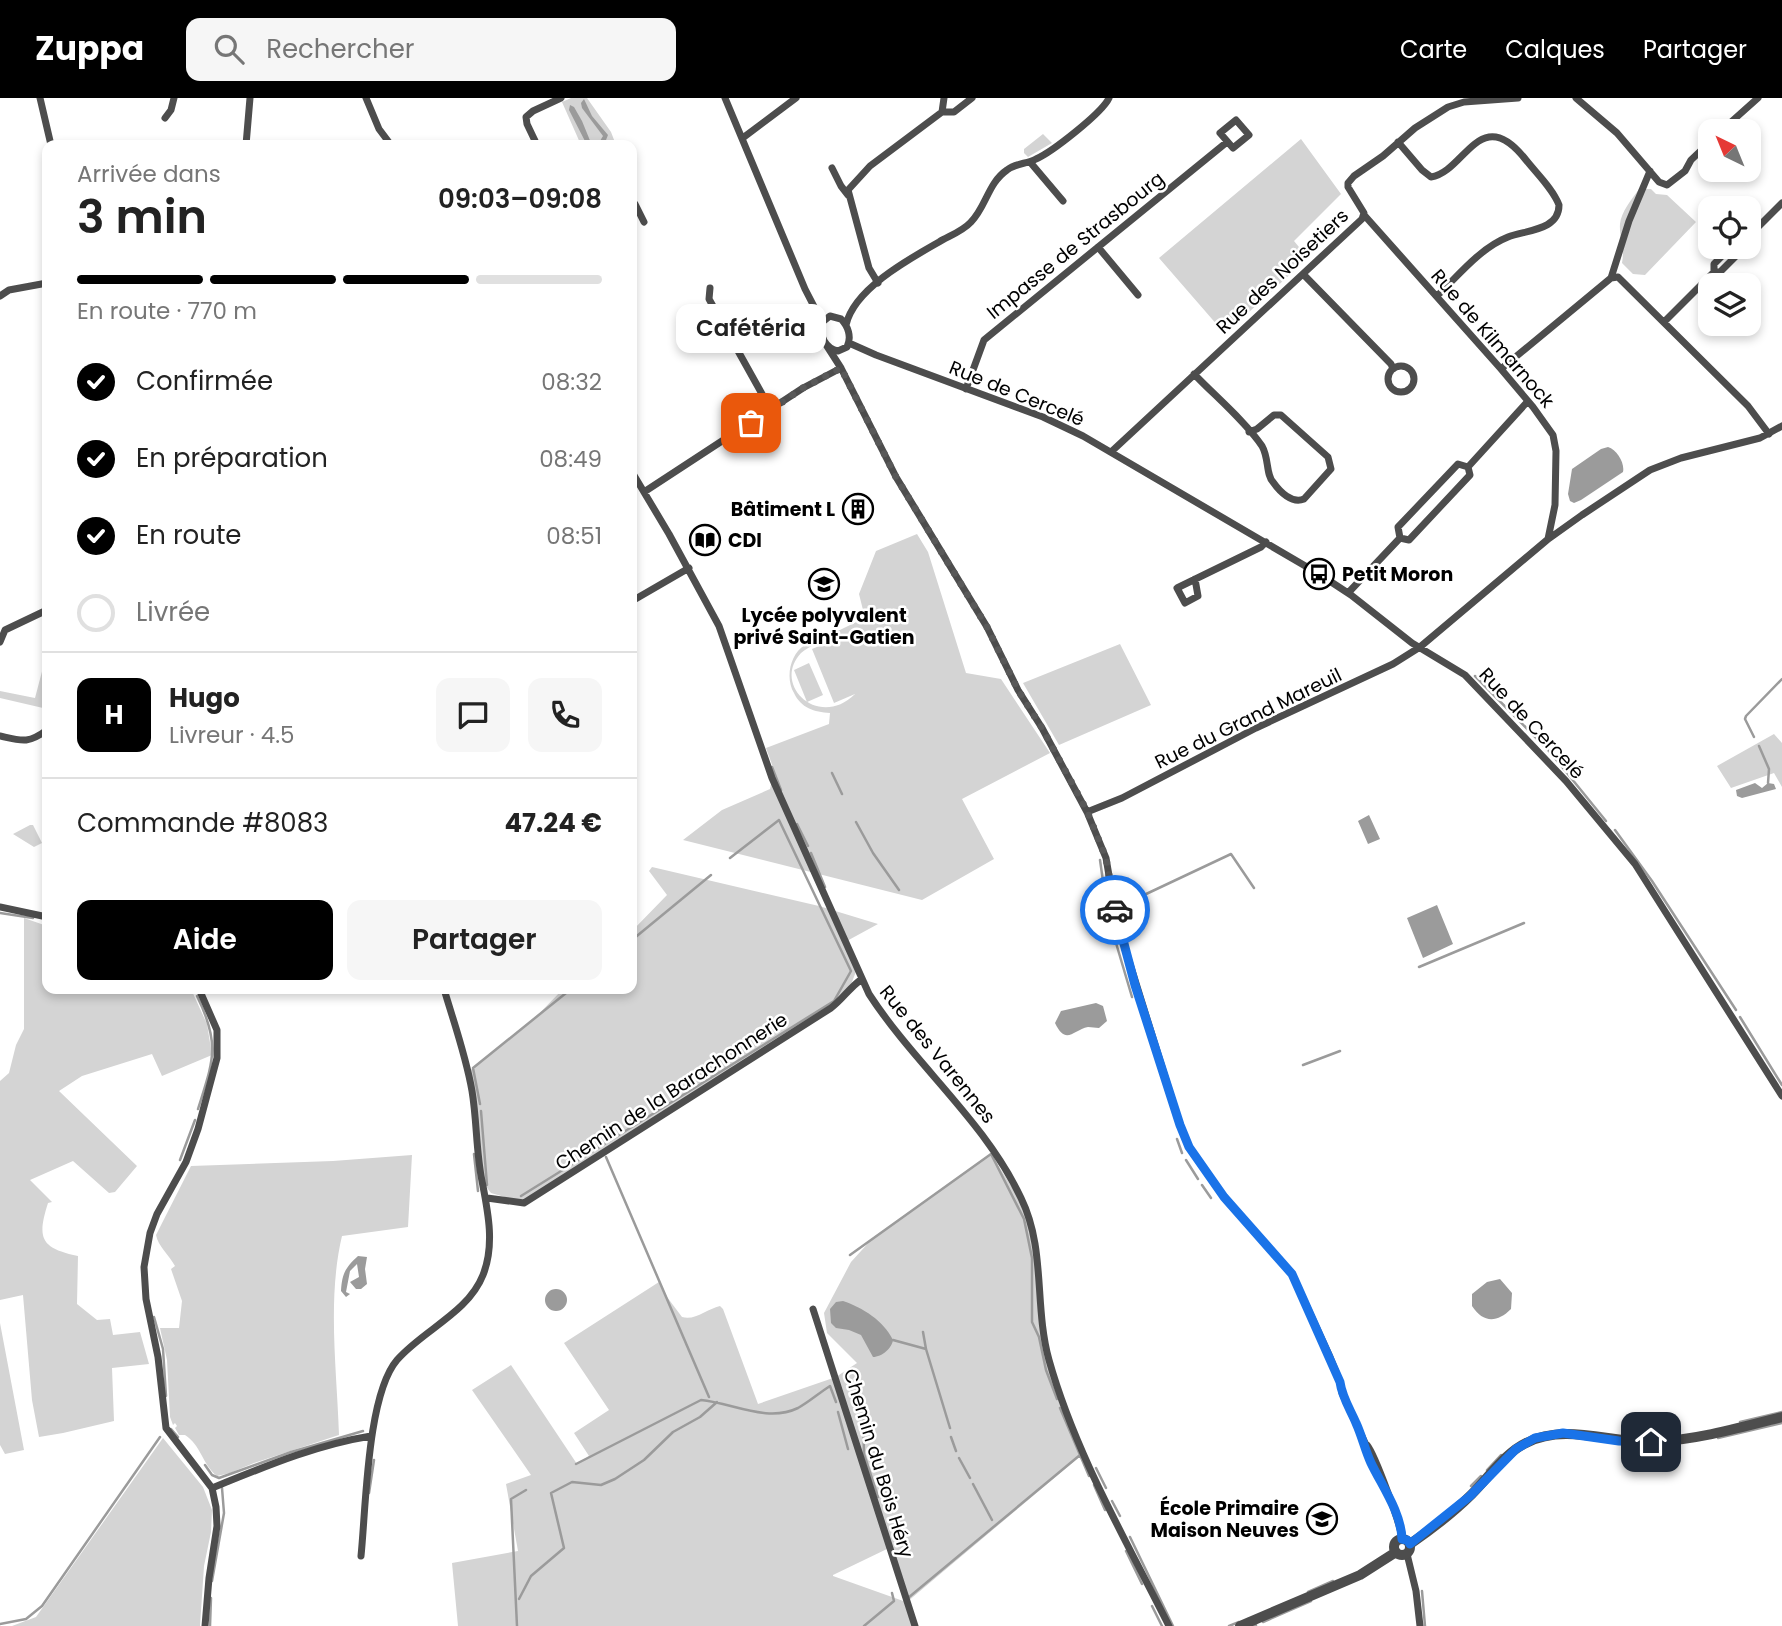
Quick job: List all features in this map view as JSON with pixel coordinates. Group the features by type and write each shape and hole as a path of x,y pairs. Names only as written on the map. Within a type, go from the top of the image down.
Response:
{"street":[{"path":"40,98 50,140"},
{"path":"165,118 171,110 174,98"},
{"path":"246,140 250,98"},
{"path":"366,98 379,129 387,140"},
{"path":"535,140 526,117 561,98"},
{"path":"725,98 822,322 820,330 825,343 841,368 896,477 987,627 1018,690 1048,738 1087,811 1106,858 1117,922 1180,1125 1189,1147 1224,1197 1292,1274 1330,1357 1342,1393 1366,1445 1368,1457 1381,1480 1400,1528 1416,1591 1420,1626"},
{"path":"744,137 796,98"},
{"path":"942,112 944,98"},
{"path":"848,194 850,186 870,166 942,112 954,112 972,98"},
{"path":"822,322 854,306 903,262 969,224 998,177 1012,167 1030,162 1056,146 1109,98"},
{"name":"Rue des Noisetiers","path":"1111,452 1365,216 1350,192 1348,183 1428,118 1452,105 1518,98"},
{"path":"1576,98 1617,134 1660,182 1667,185 1672,183 1698,155"},
{"path":"1734,119 1758,98"},
{"path":"1398,142 1431,177 1444,171 1474,143 1491,138 1501,139 1518,150 1559,205 1558,215 1550,223 1491,246 1437,296"},
{"name":"Impasse de Strasbourg","path":"966,389 984,340 1227,142"},
{"path":"1030,162 1063,201"},
{"path":"832,169 848,194 869,268 878,283"},
{"path":"1501,369 1611,278 1629,221 1650,171"},
{"path":"1761,223 1782,203"},
{"path":"637,210 644,222"},
{"name":"Rue de Kilmarnock","path":"1365,216 1501,369 1553,435 1556,451 1555,505 1547,540"},
{"path":"1098,247 1138,295"},
{"path":"1664,322 1714,271 1714,264 1719,259"},
{"path":"1714,271 1720,272 1733,259"},
{"path":"1304,274 1393,369"},
{"path":"1611,278 1621,279 1748,406 1769,434"},
{"path":"0,296 9,290 42,284"},
{"path":"710,288 709,299 771,410"},
{"path":"813,303 846,325"},
{"path":"825,343 838,351 847,346 849,342 846,325 854,306"},
{"name":"Rue de Cercelé","path":"849,342 876,355 1059,424 1111,452 1348,593 1420,647 1465,675 1566,781 1635,863 1782,1096"},
{"path":"838,351 841,368"},
{"path":"645,492 823,376 841,368"},
{"path":"1194,374 1249,432 1266,454 1270,480 1293,500 1299,501 1306,497 1331,470 1328,457 1281,415 1274,415 1249,432"},
{"path":"1468,467 1528,401"},
{"name":"Rue du Grand Mareuil","path":"1087,811 1122,798 1277,718 1393,664 1420,647 1547,540 1650,470 1682,458 1744,444 1769,434 1782,425"},
{"path":"1348,593 1399,538 1398,527 1458,464 1468,467"},
{"path":"1399,538 1409,540 1470,475 1468,467"},
{"name":"Rue des Varennes","path":"637,480 689,568 719,626 775,786 873,1001 994,1149 1019,1193 1035,1238 1049,1359 1090,1466 1169,1626"},
{"path":"1195,579 1261,547 1266,542"},
{"path":"637,598 689,568"},
{"path":"0,642 5,630 42,612"},
{"path":"0,736 24,741 42,733"},
{"path":"0,906 42,916"},
{"name":"Chemin de la Barachonnerie","path":"487,1198 524,1203 831,1008 842,1000 850,987 862,979"},
{"path":"201,994 217,1030 218,1058 186,1162 157,1214 150,1233 144,1267 146,1299 158,1357 166,1428 212,1488 216,1507 205,1626"},
{"path":"361,1556 371,1436 386,1379 395,1362 414,1342 469,1299 478,1286 488,1260 490,1244 487,1198 481,1180 471,1089 446,994"},
{"name":"Chemin du Bois Héry","path":"813,1310 915,1626"},
{"path":"1240,1626 1360,1575 1396,1552 1395,1544 1406,1546 1470,1496 1516,1449 1535,1438 1563,1433 1633,1442 1667,1441 1698,1437 1782,1417"},
{"path":"212,1488 295,1455 337,1442 371,1436"}],"shaded area":[{"path":"571,98 587,98 614,140 579,140 562,102"},
{"path":"584,99 592,116 608,135 606,140 601,140 603,136 581,103"},
{"path":"570,105 582,121 590,140 584,140 569,110"},
{"path":"1043,134 1052,143 1028,157 1024,149"},
{"path":"1301,139 1341,194 1294,241 1308,258 1225,334 1159,258"},
{"path":"1639,189 1651,189 1656,194 1667,195 1696,222 1645,275 1633,274 1622,263 1621,219"},
{"path":"1608,447 1620,457 1623,472 1581,500 1574,503 1570,501 1568,494 1572,469"},
{"path":"917,534 928,552 966,673 1001,679 1050,753 962,799 994,859 922,900 683,840 722,810 770,789 774,770 766,748 829,724 830,713 809,708 797,698 791,687 790,667 796,654 805,645 865,618 859,594 876,551","holes":["835,636 836,639 812,649 834,703 855,694 841,704 827,707 814,705 803,699 795,690 793,665 801,653 809,648"]},
{"path":"1120,644 1151,705 1059,745 1023,683"},
{"path":"809,663 823,695 807,702 794,670"},
{"path":"42,671 42,708 0,698 0,691 35,698"},
{"path":"1774,734 1782,743 1782,787 1774,773 1731,788 1717,766"},
{"path":"1755,783 1762,788 1768,783 1774,784 1776,789 1742,798 1737,796 1736,790"},
{"path":"1369,815 1380,839 1368,844 1358,821"},
{"path":"33,825 42,843 34,847 13,834"},
{"path":"652,867 819,906 878,924 845,942 857,969 842,1000 522,1202 491,1193 481,1180 468,1072 530,1023 558,994 637,994 637,926 667,895 649,871"},
{"path":"1437,905 1453,944 1423,958 1407,918"},
{"path":"24,918 42,924 42,994 193,994 207,1024 212,1055 162,1076 152,1054 82,1076 59,1091 137,1166 115,1192 109,1193 73,1161 30,1180 52,1202 48,1203 43,1225 45,1240 56,1249 78,1256 77,1304 97,1320 110,1319 113,1335 140,1332 149,1364 112,1368 114,1421 39,1437 32,1400 23,1295 0,1300 0,1081 9,1073 16,1045 24,1029"},
{"path":"1096,1003 1103,1006 1107,1021 1099,1028 1088,1027 1070,1035 1059,1030 1055,1023 1061,1011"},
{"path":"991,1154 1027,1211 1049,1359 1084,1453 907,1602 915,1626 458,1626 452,1563 518,1551 506,1484 531,1475 472,1390 511,1365 577,1464 589,1456 574,1433 609,1410 564,1343 659,1282 682,1317 696,1316 720,1306 723,1309 758,1404 836,1377 857,1363 827,1333 824,1313 851,1262 871,1240","holes":["889,1548 906,1602 833,1576 833,1575"]},
{"path":"412,1155 408,1227 342,1236 337,1260 334,1310 339,1435 217,1476 195,1444 185,1435 179,1435 175,1428 177,1426 175,1423 173,1425 170,1417 167,1360 160,1328 179,1328 182,1301 171,1269 175,1266 156,1235 191,1166"},
{"path":"358,1256 367,1257 367,1284 356,1289 350,1282 359,1277 357,1264 350,1271 346,1292 350,1294 346,1297 341,1291 343,1276"},
{"path":"1500,1279 1512,1293 1511,1309 1501,1317 1485,1318 1472,1306 1472,1294 1487,1282"},
{"path":"556,1289 564,1292 567,1300 564,1308 556,1311 548,1308 545,1300 548,1292"},
{"path":"843,1301 865,1311 884,1326 893,1340 886,1352 873,1357 861,1335 836,1328 831,1323 830,1309 836,1302"},
{"path":"0,1323 24,1450 5,1454 0,1445"},
{"path":"163,1438 203,1487 212,1510 211,1532 204,1566 200,1626 12,1626 36,1617"}],"waterway":[{"path":"1475,676 1550,752 1606,821"},
{"path":"1754,737 1746,716 1782,679"},
{"path":"1759,746 1769,769 1768,783"},
{"path":"772,767 781,790"},
{"path":"832,773 842,794"},
{"path":"521,1196 834,1001 851,971 779,820 730,858"},
{"path":"856,822 873,853 899,890"},
{"path":"797,824 808,846"},
{"path":"1615,830 1652,881 1736,1010"},
{"path":"811,853 825,887"},
{"path":"1128,881 1144,895 1231,854 1254,888"},
{"path":"1100,860 1108,916 1132,997"},
{"path":"637,936 711,875"},
{"path":"0,913 33,918"},
{"path":"1419,967 1524,923"},
{"path":"480,1104 473,1068 565,994"},
{"path":"197,996 205,1013 212,1041 211,1065 198,1109"},
{"path":"1740,1017 1782,1085"},
{"path":"1303,1065 1340,1051"},
{"path":"481,1111 487,1185"},
{"path":"180,1160 195,1120"},
{"path":"1177,1139 1182,1153"},
{"path":"474,1154 478,1191"},
{"path":"850,1255 991,1154 1024,1219 1032,1258 1032,1322 1057,1399"},
{"path":"606,1157 709,1397"},
{"path":"1186,1160 1198,1179"},
{"path":"1202,1185 1211,1198"},
{"path":"154,1317 163,1349 166,1396"},
{"path":"923,1332 926,1349"},
{"path":"893,1340 926,1349 950,1428"},
{"path":"576,1464 701,1400 774,1414 798,1408 830,1386 836,1402"},
{"path":"519,1599 531,1576 564,1548 551,1493 572,1482 601,1485 615,1479 644,1460 673,1432 700,1417 717,1402"},
{"path":"1060,1408 1089,1476"},
{"path":"838,1412 848,1449"},
{"path":"1740,1422 1782,1412"},
{"path":"863,1415 864,1454 878,1497"},
{"path":"1718,1438 1782,1423"},
{"path":"171,1429 178,1437"},
{"path":"205,1465 212,1475 219,1478 291,1452 363,1431"},
{"path":"0,1624 26,1619 42,1606 160,1437"},
{"path":"951,1437 956,1451"},
{"path":"908,1598 1080,1455"},
{"path":"1487,1470 1501,1455"},
{"path":"959,1458 970,1478"},
{"path":"369,1493 374,1460"},
{"path":"1096,1468 1106,1488"},
{"path":"1471,1486 1481,1476"},
{"path":"973,1484 992,1520"},
{"path":"1094,1485 1105,1510"},
{"path":"212,1581 224,1513 222,1488"},
{"path":"517,1626 511,1499 526,1490"},
{"path":"1112,1501 1120,1516"},
{"path":"1130,1537 1173,1626"},
{"path":"1126,1551 1142,1584"},
{"path":"1308,1592 1333,1581"},
{"path":"1422,1591 1425,1626"},
{"path":"864,1626 894,1601 892,1593"},
{"path":"210,1626 211,1598"},
{"path":"1263,1622 1311,1601"},
{"path":"1152,1606 1162,1626"},
{"path":"1229,1626 1239,1622"}],"way so far":[{"path":"751,423 803,388 841,368 896,477 987,627 1018,690 1087,811 1106,858 1115,910"}],"place":[{"name":"Cafétéria","path":"751,423"},
{"name":"Bâtiment L","path":"858,509"},
{"name":"CDI","path":"705,540"},
{"name":"Petit Moron","path":"1319,574"},
{"name":"Lycée polyvalent privé Saint-Gatien","path":"824,584"},
{"name":"École Primaire Maison Neuves","path":"1322,1519"}],"route":[{"path":"1115,910 1135,985 1189,1147 1238,1215 1287,1267 1300,1289 1366,1445 1368,1457 1381,1480 1402,1539 1410,1544 1422,1536 1470,1496 1516,1449 1535,1438 1563,1433 1619,1441 1651,1442"}]}
